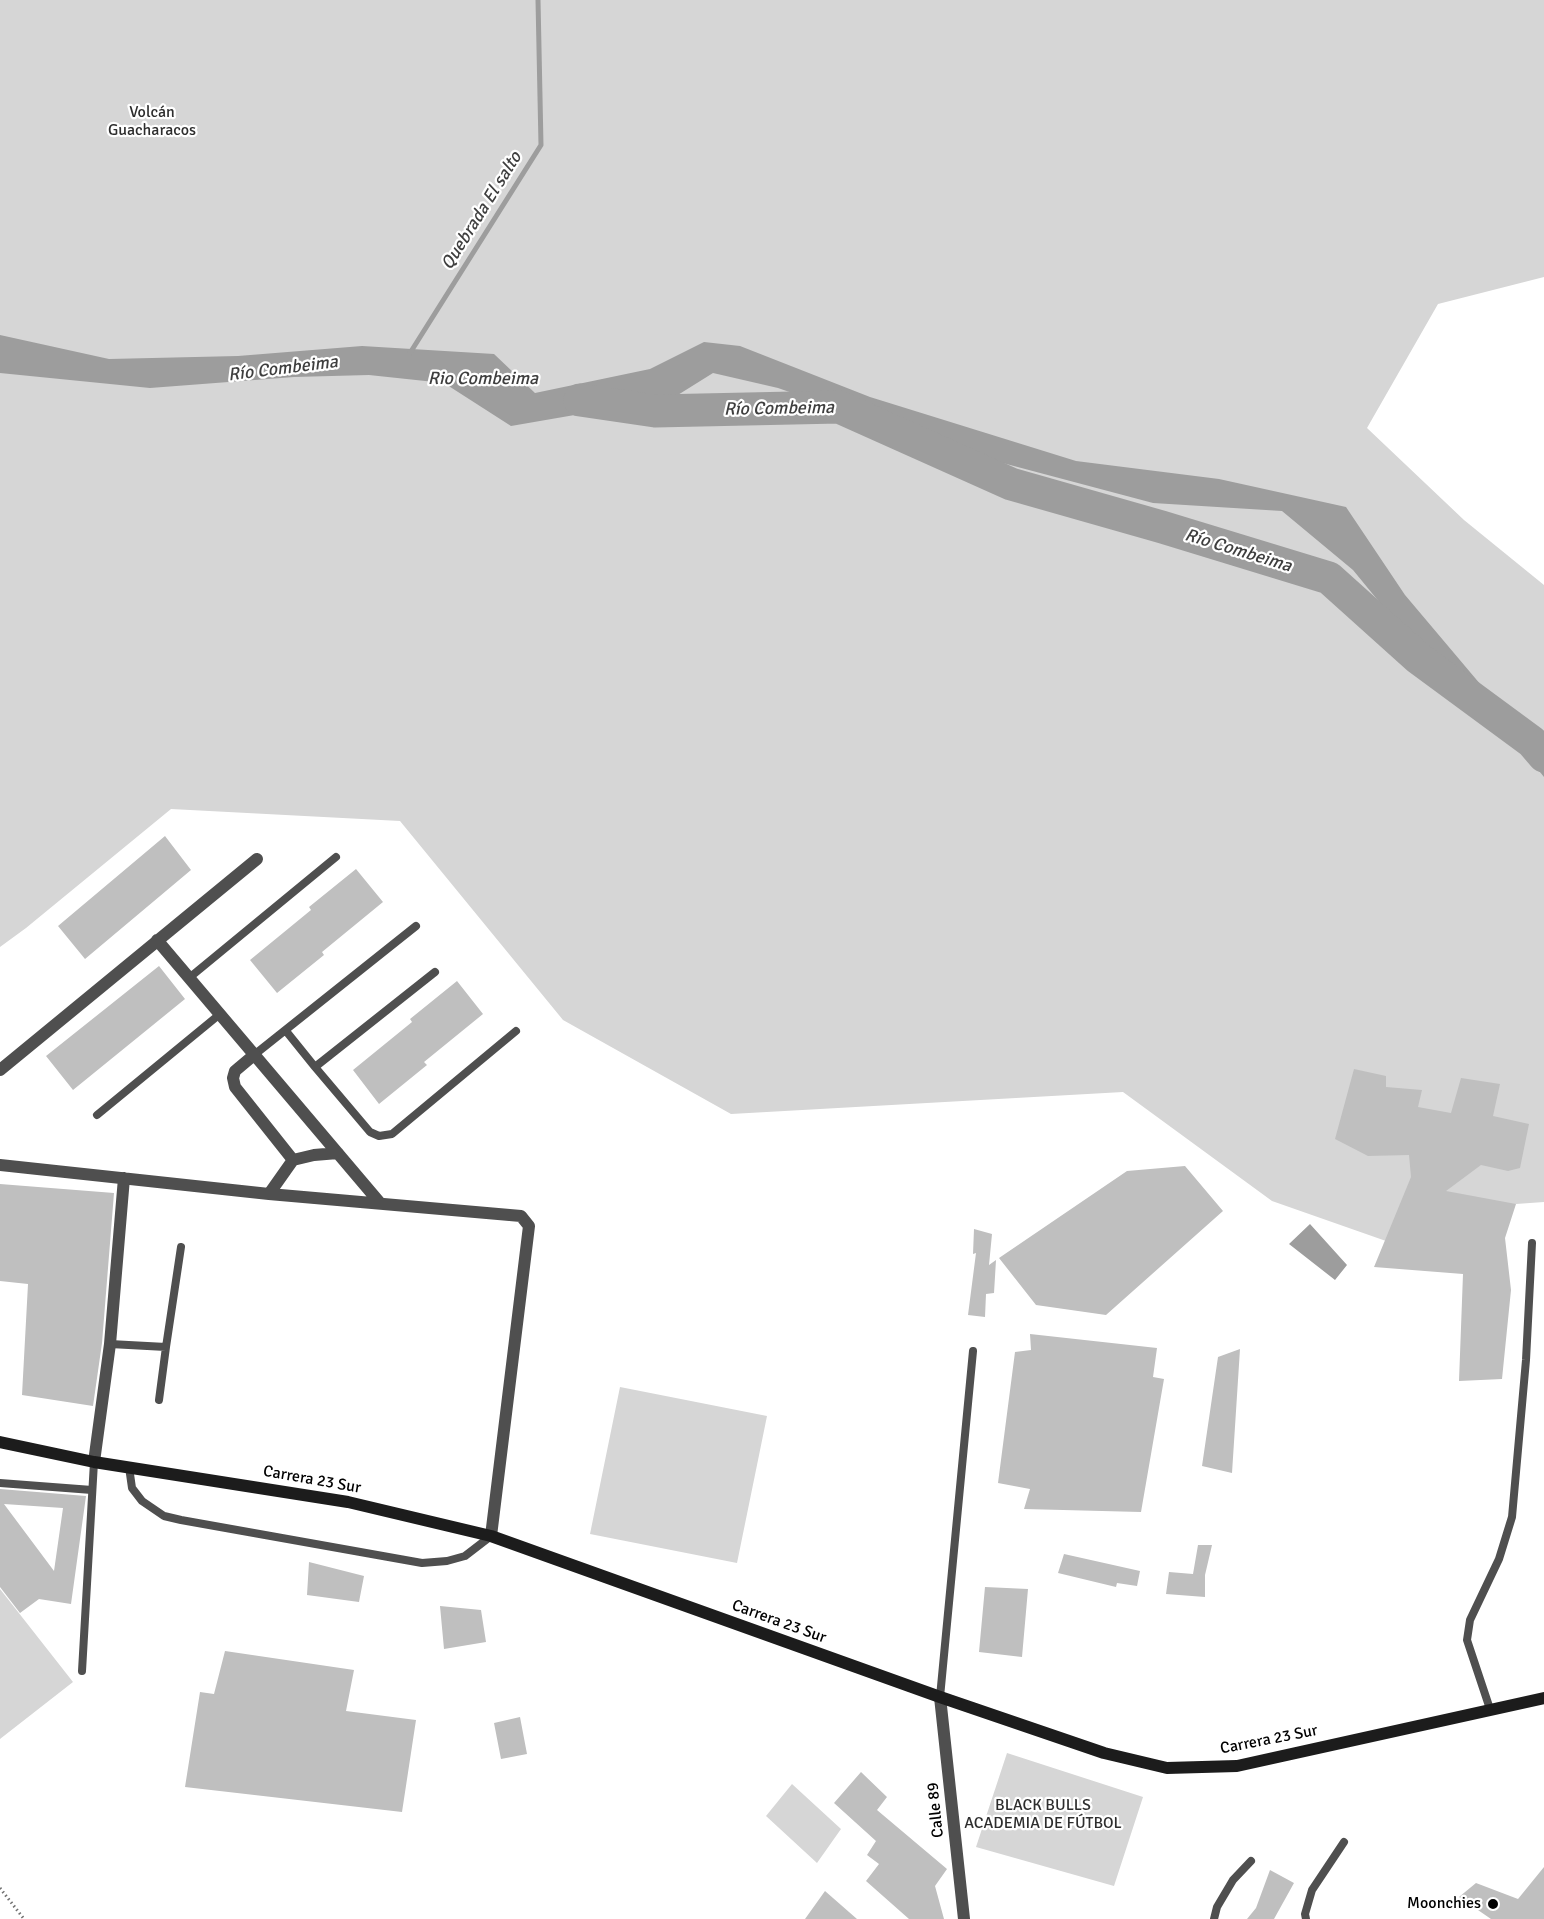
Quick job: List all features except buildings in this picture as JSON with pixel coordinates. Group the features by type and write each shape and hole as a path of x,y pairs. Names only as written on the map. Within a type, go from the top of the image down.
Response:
{"main road":[{"name":"Carrera 23 Sur","path":"0,1442 94,1462 348,1502 491,1536 940,1697 1104,1753 1167,1768 1237,1766 1490,1708 1544,1698"}],"street":[{"path":"0,1070 257,859"},
{"path":"157,940 380,1203"},
{"path":"254,1055 236,1071 233,1078 235,1087 293,1160"},
{"path":"269,1194 293,1160 338,1153"},
{"path":"0,1165 269,1194 521,1216 529,1226 491,1536"},
{"path":"94,1462 110,1344 124,1178"},
{"name":"Calle 89","path":"940,1697 964,1919"}],"lane":[{"path":"189,978 336,857"},
{"path":"254,1055 416,926"},
{"path":"315,1067 435,972"},
{"path":"97,1115 220,1014"},
{"path":"286,1031 370,1132 379,1136 392,1134 516,1031"},
{"path":"1490,1708 1467,1640 1470,1620 1499,1559 1512,1517 1526,1360 1532,1242"},
{"path":"159,1400 181,1247"},
{"path":"110,1344 166,1347"},
{"path":"940,1697 974,1351"},
{"path":"82,1671 94,1462"},
{"path":"129,1467 132,1488 142,1501 164,1515 181,1521 422,1563 447,1561 465,1556 491,1536"},
{"path":"0,1483 92,1490"},
{"path":"1306,1919 1305,1914 1312,1890 1344,1842"},
{"path":"1214,1919 1217,1907 1233,1880 1251,1861"}],"path":[{"path":"0,1888 24,1919"}],"green space":[{"name":"Volcán Guacharacos","path":"0,0 1544,0 1544,277 1438,304 1367,428 1464,520 1544,585 1544,1202 1516,1204 1386,1241 1272,1201 1123,1092 731,1114 563,1020 400,821 171,809 0,947"},
{"path":"620,1387 767,1416 737,1563 590,1534"},
{"path":"0,1589 73,1682 0,1739"},
{"name":"BLACK BULLS ACADEMIA DE FÚTBOL","path":"1007,1753 1143,1797 1114,1886 976,1847"},
{"path":"792,1784 841,1829 817,1863 766,1816"}],"water":[{"name":"Rio Combeima","path":"0,335 109,359 238,356 362,346 494,354 535,393 650,369 704,342 740,346 870,397 1076,461 1219,479 1346,507 1405,595 1497,704 1544,751 1544,777 1516,742 1431,665 1353,570 1282,511 1153,503 965,453 778,388 713,373 673,398 511,426 444,383 369,375 294,377 150,388 0,373"},
{"path":"1310,1224 1347,1265 1335,1280 1289,1244"}],"waterway":[{"name":"Quebrada El salto","path":"410,353 541,145 538,0"},
{"name":"Río Combeima","path":"580,400 655,411 839,407 1011,484 1329,578 1418,658 1532,742 1544,756"}],"place":[{"name":"Moonchies","path":"1493,1904"}]}
